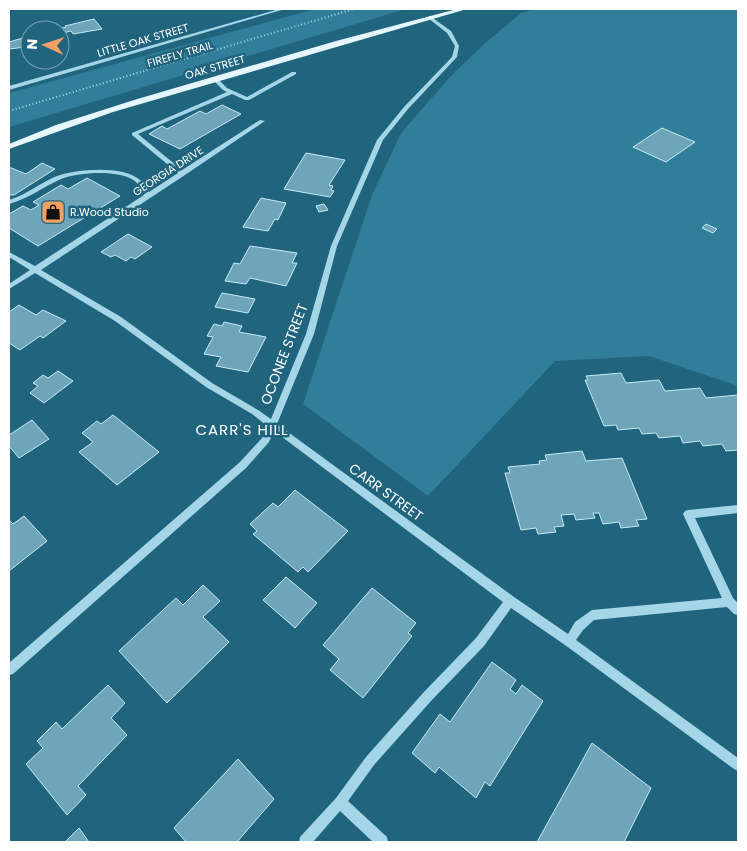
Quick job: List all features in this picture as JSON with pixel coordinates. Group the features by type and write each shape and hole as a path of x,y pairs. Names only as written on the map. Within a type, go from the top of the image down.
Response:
{"main road":[{"path":"430,17 464,9"},
{"name":"OAK STREET","path":"9,147 76,121 430,17"}],"street":[{"name":"LITTLE OAK STREET","path":"9,88 283,9"},
{"name":"OCONEE STREET","path":"9,670 243,465 266,439 310,334 334,246 380,140 406,108 454,57 457,46 449,32 430,17"},
{"path":"215,79 225,89 247,99 294,73"},
{"path":"183,174 134,134 232,92"},
{"name":"GEORGIA DRIVE","path":"9,287 183,174 262,120"},
{"path":"9,202 22,199 60,177 80,172 126,175 137,180 148,197"},
{"name":"CARR STREET","path":"9,254 118,319 209,385 255,412 510,601 569,641 738,765"},
{"path":"738,509 688,514 729,602 738,610"},
{"path":"305,842 340,802 370,761 480,642 510,601"},
{"path":"569,641 579,626 592,615 729,602"},
{"path":"340,802 382,842"}],"path":[{"name":"FIREFLY TRAIL","path":"9,111 354,9"}],"shaded area":[{"path":"315,9 406,9 9,127 9,93"},
{"path":"536,9 738,9 738,386 649,356 555,361 428,496 303,404 372,195 401,133 450,77 484,44 521,13"}],"building":[{"path":"94,19 102,29 73,34 70,31 70,25"},
{"path":"20,39 20,48 9,49 9,42"},
{"path":"222,105 241,114 180,149 149,134 162,126 167,129 200,111 206,114"},
{"path":"662,128 695,142 666,162 633,147"},
{"path":"306,153 345,160 329,185 333,186 331,190 334,191 330,197 284,189"},
{"path":"42,163 55,169 14,195 9,195 9,167 26,174"},
{"name":"R.Wood Studio","path":"87,178 120,196 38,246 9,228 9,214 23,206 31,210 39,205 33,202 61,185 68,189"},
{"path":"261,198 286,203 278,220 275,219 268,231 243,227"},
{"path":"324,204 328,210 319,212 316,206"},
{"path":"706,224 717,229 713,233 702,228"},
{"path":"128,234 152,247 135,259 131,257 126,261 115,255 111,257 101,252"},
{"path":"250,246 297,253 292,263 297,263 286,286 250,278 246,284 225,281 234,263 240,264"},
{"path":"222,293 255,299 248,313 215,307"},
{"path":"19,305 36,315 43,310 66,321 43,338 40,336 20,350 9,343 9,312"},
{"path":"224,322 242,326 239,332 266,337 248,372 216,366 221,357 204,354 213,337 207,336 214,324 222,326"},
{"path":"58,371 73,381 44,403 30,393 38,386 33,383 43,375 48,378"},
{"path":"621,373 626,383 659,380 665,391 700,388 706,398 738,395 738,450 726,451 722,444 703,446 700,441 683,443 680,436 659,438 656,433 642,434 639,428 618,430 616,425 604,426 585,380 588,380 586,376"},
{"path":"113,415 159,452 117,485 79,452 93,442 82,433 97,421 101,424"},
{"path":"32,420 49,439 19,458 9,446 9,435"},
{"path":"582,451 586,461 622,458 647,519 636,520 639,526 621,528 619,522 603,524 599,513 593,513 595,518 576,520 574,514 561,515 564,526 554,527 556,532 538,534 536,528 521,530 505,473 510,473 508,467 540,464 539,461 547,460 545,455"},
{"path":"295,490 348,531 308,572 303,567 298,572 253,534 257,531 250,524 273,503 278,507"},
{"path":"24,516 47,541 9,571 9,520 13,524"},
{"path":"286,577 317,603 295,628 263,600"},
{"path":"203,585 220,601 203,617 229,642 167,703 119,651 176,598 183,605"},
{"path":"372,588 416,623 408,633 412,636 363,698 330,670 339,659 323,645"},
{"path":"492,662 516,680 510,689 516,694 522,685 543,701 490,786 485,782 476,798 439,767 435,773 412,753 440,714 450,722"},
{"path":"108,685 125,703 111,718 127,735 78,786 86,795 67,815 26,764 43,748 37,741 56,722 62,729"},
{"path":"592,743 651,788 624,842 537,842"},
{"path":"238,759 274,799 237,842 186,842 174,828"},
{"path":"79,828 89,842 65,842"}],"place":[{"name":"R.Wood Studio","path":"53,212"}],"district":[{"name":"CARR'S HILL","path":"242,430"}]}
